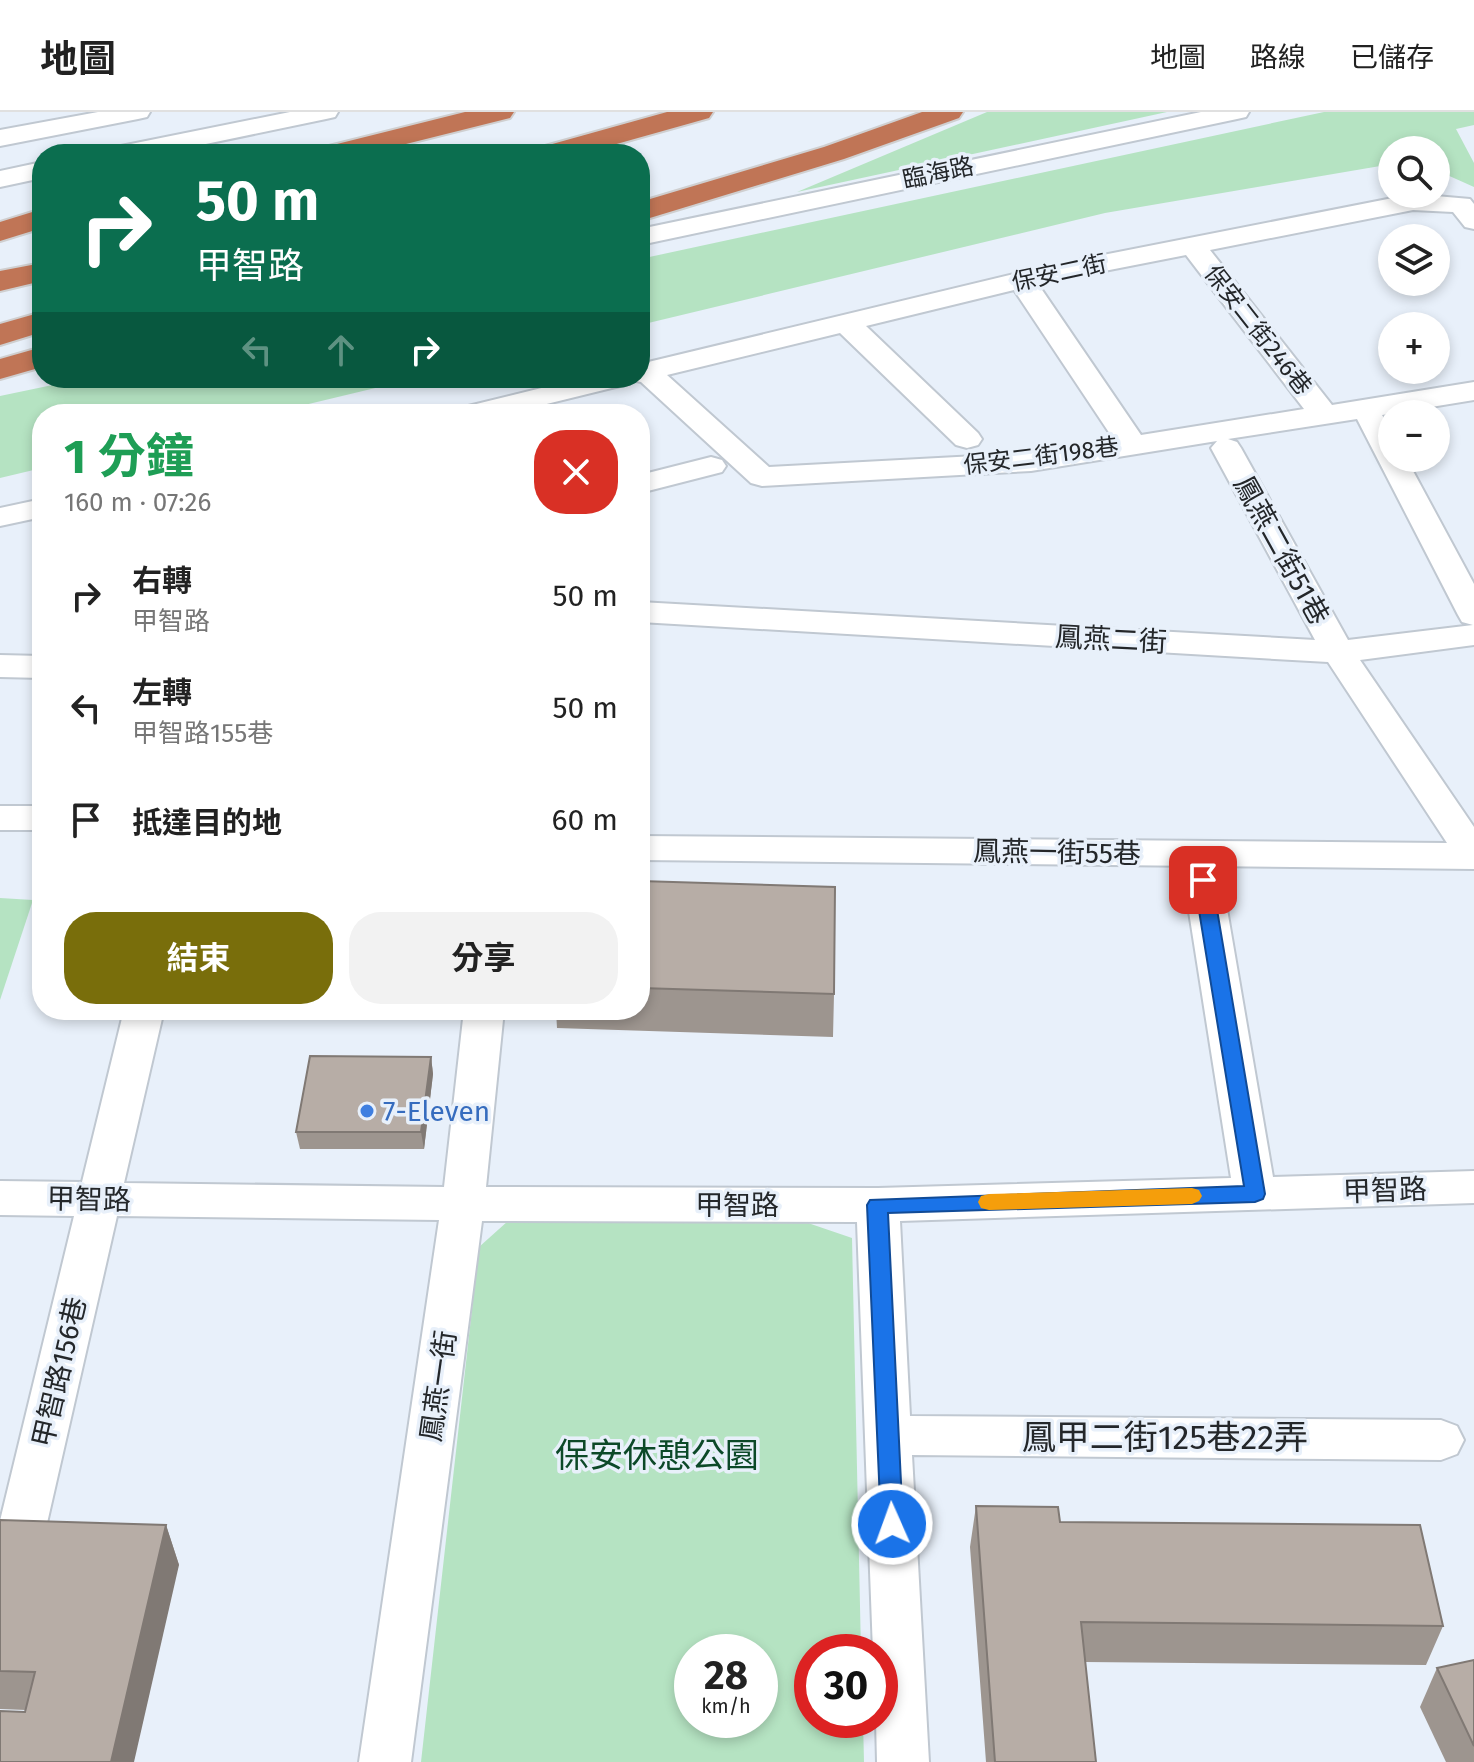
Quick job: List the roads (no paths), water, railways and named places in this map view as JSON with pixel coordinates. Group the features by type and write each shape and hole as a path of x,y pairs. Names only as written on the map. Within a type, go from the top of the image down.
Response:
{"highway":[{"path":"371,144 500,112"},
{"path":"502,144 699,112"},
{"path":"650,209 834,153 949,112"},
{"path":"535,139 566,120"},
{"path":"650,181 748,150"},
{"path":"0,232 32,221"},
{"path":"0,253 32,247"},
{"path":"0,281 32,274"},
{"path":"0,335 32,325"},
{"path":"0,370 32,362"}],"street":[{"path":"0,138 138,112"},
{"path":"170,144 326,112"},
{"name":"臨海路","path":"650,235 1237,112"},
{"path":"0,179 32,172"},
{"name":"保安二街","path":"650,370 1021,280 1413,202 1461,205 1474,221"},
{"name":"保安二街246巷","path":"1192,245 1324,415"},
{"path":"1021,280 1133,445"},
{"path":"846,323 967,439"},
{"name":"保安二街198巷","path":"650,386 762,477 1031,462 1474,391"},
{"name":"保安二街","path":"511,404 577,388"},
{"path":"1371,420 1474,615"},
{"name":"鳳燕二街51巷","path":"1226,448 1338,652"},
{"path":"650,481 711,466"},
{"path":"0,517 32,510"},
{"name":"鳳燕二街","path":"650,613 1338,652 1474,635"},
{"path":"1338,652 1474,856"},
{"path":"0,666 32,667"},
{"path":"0,818 32,818"},
{"name":"鳳燕一街55巷","path":"650,848 1474,856"},
{"path":"1203,880 1255,1194"},
{"name":"甲智路156巷","path":"18,1545 142,1020"},
{"name":"鳳燕一街","path":"385,1762 463,1204 483,1020"},
{"name":"甲智路","path":"0,1198 878,1205 1474,1189"},
{"path":"878,1205 903,1762"},
{"name":"鳳甲二街125巷22弄","path":"888,1435 1441,1440"}],"place":[{"name":"7-Eleven","path":"367,1111"}],"park label":[{"name":"保安休憩公園","path":"657,1455"}]}
